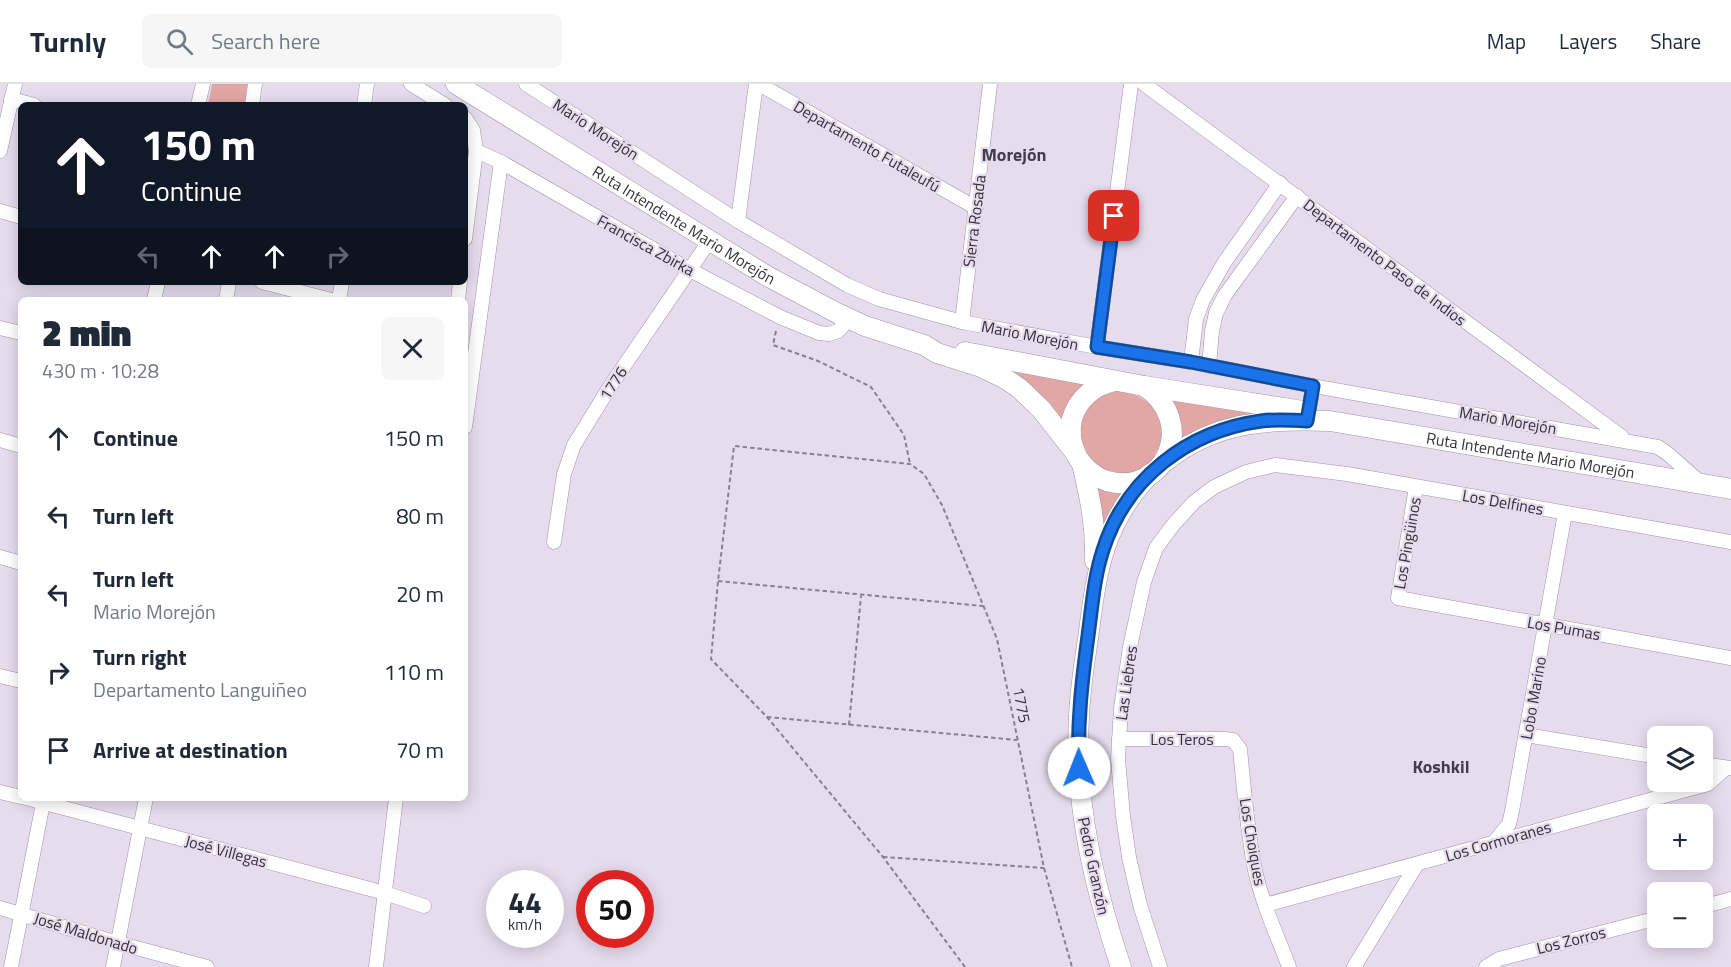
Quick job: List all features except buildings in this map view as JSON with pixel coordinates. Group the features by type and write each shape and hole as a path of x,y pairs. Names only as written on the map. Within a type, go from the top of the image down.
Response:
{"main road":[{"name":"Ruta Intendente Mario Morejón","path":"456,84 767,276 849,319 924,345 1118,381"},
{"name":"Ruta Intendente Mario Morejón","path":"924,345 938,353 992,372 1012,383 1046,414 1078,458"},
{"path":"1118,381 1144,386 1155,393 1169,414 1173,426 1171,445 1157,468 1141,480 1115,483 1103,480 1091,473 1078,458 1071,440 1073,416 1086,395 1106,383 1118,381"},
{"name":"Ruta Intendente Mario Morejón","path":"1144,386 1330,421 1731,489"},
{"name":"Ruta Intendente Mario Morejón","path":"1157,468 1188,444 1219,431 1263,421 1308,416"},
{"name":"Pedro Granzón","path":"1078,458 1090,499 1095,531 1095,584"},
{"name":"Pedro Granzón","path":"1121,967 1096,886 1086,841 1081,800 1078,717 1095,584 1103,550 1113,526 1134,493 1157,468"}],"street":[{"path":"0,151 15,84"},
{"path":"199,102 203,84"},
{"path":"252,102 255,84"},
{"path":"364,102 367,84"},
{"path":"411,84 440,102"},
{"name":"Mario Morejón","path":"526,84 738,221 847,285 879,299 962,322 1658,447 1701,483"},
{"path":"738,221 757,84"},
{"name":"Departamento Futaleufú","path":"757,84 976,208"},
{"name":"Sierra Rosada","path":"962,322 990,84"},
{"path":"1097,347 1131,84"},
{"name":"Departamento Paso de Indios","path":"1144,84 1626,440"},
{"path":"11,99 22,102"},
{"path":"468,122 473,130 476,151 468,215"},
{"name":"Francisca Zbirka","path":"476,151 501,162 690,270 780,317 819,333 829,334 838,331 849,319"},
{"path":"468,406 501,162"},
{"path":"1191,362 1196,319 1203,300 1224,263 1280,183"},
{"path":"1209,366 1216,313 1225,296 1297,196"},
{"path":"0,211 18,216"},
{"name":"1776","path":"554,542 564,474 574,445 611,385 710,240"},
{"path":"274,285 320,297"},
{"path":"0,327 18,332"},
{"path":"1308,416 1313,386"},
{"path":"0,440 18,445"},
{"name":"Los Delfines","path":"1275,465 1347,474 1731,543"},
{"name":"Las Liebres","path":"1160,967 1140,905 1129,857 1118,759 1121,708 1130,647 1144,582 1156,549 1173,525 1194,502 1214,487 1246,472 1275,465"},
{"name":"Los Pingüinos","path":"1398,598 1416,487"},
{"name":"Lobo Marino","path":"1495,841 1509,824 1565,513"},
{"path":"0,557 18,562"},
{"name":"Los Pumas","path":"1398,598 1731,658"},
{"path":"0,676 18,680"},
{"path":"1526,735 1647,755"},
{"name":"Los Teros","path":"1119,739 1225,739 1233,740 1240,749"},
{"name":"Los Choiques","path":"1240,749 1255,870 1265,905 1289,967"},
{"path":"1713,766 1729,768"},
{"name":"Los Cormoranes","path":"1265,905 1708,784 1729,768"},
{"path":"0,792 18,796"},
{"path":"11,967 44,801"},
{"name":"José Villegas","path":"47,801 140,829 384,893 424,906"},
{"path":"113,967 145,801"},
{"path":"376,967 396,801"},
{"path":"1354,967 1417,864"},
{"path":"1713,904 1731,899"},
{"name":"José Maldonado","path":"0,908 197,966"},
{"name":"Los Zorros","path":"1486,967 1499,959 1647,921"}],"path":[{"path":"780,317 773,345 818,361 871,387 904,435 910,464 734,446 711,659 767,717 883,858 965,967"},
{"name":"1775","path":"910,464 924,474 942,506 997,639 1044,868 1072,967"},
{"path":"718,581 983,606"},
{"path":"849,724 861,595"},
{"path":"767,717 1017,740"},
{"path":"883,858 1044,868"}],"shaded area":[{"path":"212,84 249,84 246,102 209,102"},
{"path":"1001,370 1089,384 1065,423 1052,408"},
{"path":"1115,391 1128,393 1149,403 1161,421 1160,443 1155,455 1144,468 1131,474 1102,472 1079,445 1078,423 1084,410 1099,398"},
{"path":"1167,398 1265,416 1177,445"},
{"path":"1096,488 1126,493 1102,537"}],"district":[{"name":"Morejón","path":"1014,154"},
{"name":"Koshkil","path":"1441,766"}],"route":[{"path":"1079,768 1078,717 1095,584 1103,550 1123,509 1143,482 1163,462 1199,439 1219,431 1263,421 1307,421 1313,386 1191,362 1097,347 1114,216"}]}
